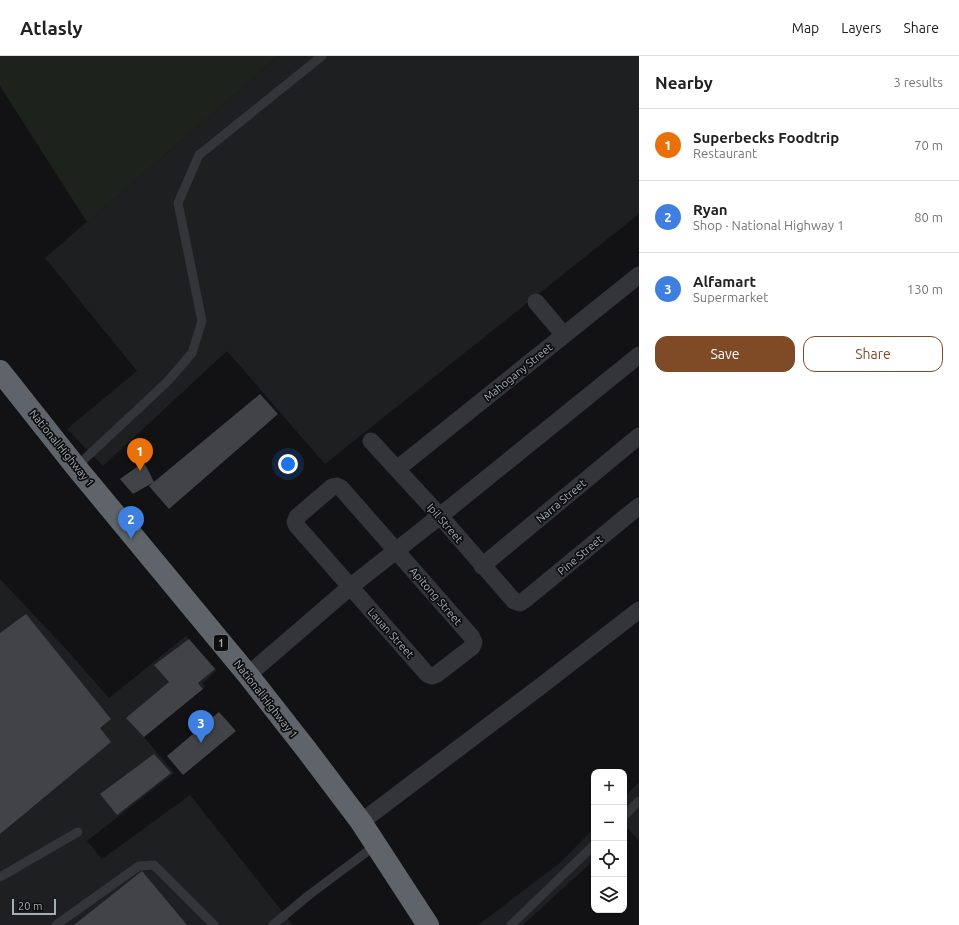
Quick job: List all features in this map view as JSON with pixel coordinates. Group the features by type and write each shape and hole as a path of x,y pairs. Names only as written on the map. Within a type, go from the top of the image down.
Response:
{"highway":[{"name":"National Highway 1","path":"2,377 248,675 361,822 428,925"}],"street":[{"name":"Mahogany Street","path":"397,469 639,275"},
{"path":"536,302 564,335"},
{"path":"248,675 350,587 639,355"},
{"name":"Narra Street","path":"482,566 639,436"},
{"name":"Ipil Street","path":"371,441 440,516 514,601 520,603"},
{"name":"Apitong Street","path":"350,587 295,522 297,517 332,487 337,486 341,488 471,636 474,642 472,647 437,674 432,676"},
{"name":"Pine Street","path":"520,603 639,506"},
{"name":"Lauan Street","path":"350,587 427,674 432,676"},
{"path":"361,822 639,610"}],"lane":[{"path":"76,467 168,381 192,353 202,321 178,203 199,155 322,56"},
{"path":"627,813 639,801"},
{"path":"0,877 78,832"},
{"path":"273,925 309,895 376,844"},
{"path":"511,925 591,848"},
{"path":"56,925 139,866 154,865 214,925"}],"shaded area":[{"path":"0,56 279,56 87,222 0,86"},
{"path":"279,56 639,56 639,214 325,464 227,351 103,466 67,429 137,371 45,258"},
{"path":"0,579 66,649 109,698 186,636 217,670 203,683 205,687 144,737 174,773 87,841 102,859 190,795 293,925 0,925"},
{"path":"639,782 639,841 628,829 627,830 627,794"},
{"path":"591,831 591,863 523,925 478,925 561,862"}],"building":[{"path":"260,394 278,414 169,509 149,486"},
{"path":"144,462 154,482 133,494 120,479"},
{"path":"26,614 111,719 100,728 111,742 0,834 0,633"},
{"path":"189,639 215,669 198,683 203,689 144,737 126,718 169,682 154,665"},
{"path":"219,712 236,731 183,775 167,756"},
{"path":"154,754 171,773 117,815 100,794"},
{"path":"142,871 187,925 74,925"}],"place":[{"name":"Superbecks Foodtrip","path":"140,471"},
{"name":"Ryan","path":"131,539"},
{"name":"Alfamart","path":"201,743"}]}
